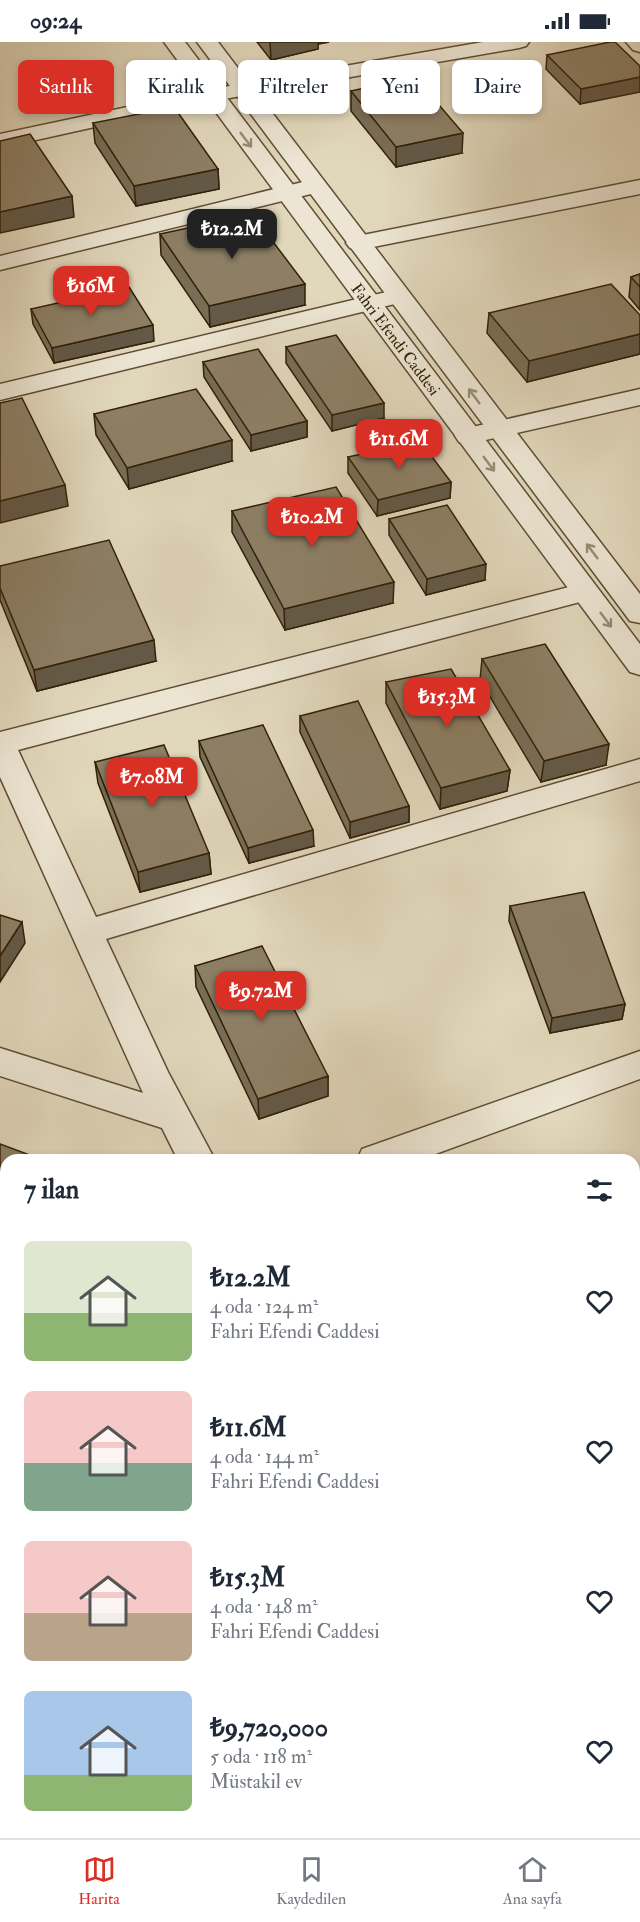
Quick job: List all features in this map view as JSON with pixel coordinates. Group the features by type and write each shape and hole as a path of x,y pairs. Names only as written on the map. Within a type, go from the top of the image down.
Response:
{"street":[{"name":"Fahri Efendi Caddesi","path":"174,42 187,60"},
{"name":"Fahri Efendi Caddesi","path":"207,42 238,83"},
{"path":"349,72 519,42"},
{"path":"636,42 640,46"},
{"name":"Fahri Efendi Caddesi","path":"226,112 640,665"},
{"path":"0,141 126,114"},
{"name":"Fahri Efendi Caddesi","path":"261,114 640,614"},
{"path":"0,263 315,186"},
{"path":"358,243 640,187"},
{"path":"0,392 399,296"},
{"path":"468,436 640,397"},
{"path":"194,1154 152,1077 0,744 585,592"},
{"path":"86,932 640,770"},
{"path":"0,1062 174,1116"},
{"path":"392,1154 640,1065"}],"building":[{"path":"615,42 640,66 640,77 581,89 547,55"},
{"path":"361,89 361,103 351,91"},
{"path":"440,106 463,133 396,147 369,114 440,114"},
{"path":"139,114 179,114 218,169 134,186 93,123"},
{"path":"30,134 72,196 0,212 0,141"},
{"path":"252,214 305,284 209,306 160,234"},
{"path":"640,274 640,287 631,277"},
{"path":"611,284 640,315 640,334 529,361 489,313"},
{"path":"129,287 153,325 52,348 31,309"},
{"path":"336,335 384,403 332,415 286,347"},
{"path":"258,349 307,421 251,435 203,362"},
{"path":"196,389 232,440 127,468 94,414"},
{"path":"22,398 65,485 0,501 0,403"},
{"path":"420,441 451,482 378,500 348,457"},
{"path":"336,487 394,582 284,609 232,511"},
{"path":"447,505 486,564 427,579 389,519"},
{"path":"109,540 154,640 34,670 0,588 0,566"},
{"path":"545,644 609,744 544,761 482,659"},
{"path":"451,669 510,770 441,788 386,682"},
{"path":"358,701 409,806 350,822 300,716"},
{"path":"263,725 313,830 248,848 199,741"},
{"path":"164,745 209,853 138,872 95,762"},
{"path":"584,892 625,1004 552,1018 510,906"},
{"path":"0,915 22,922 0,956"},
{"path":"262,946 328,1076 258,1099 195,966"},
{"path":"0,1144 27,1154 0,1154"}]}
